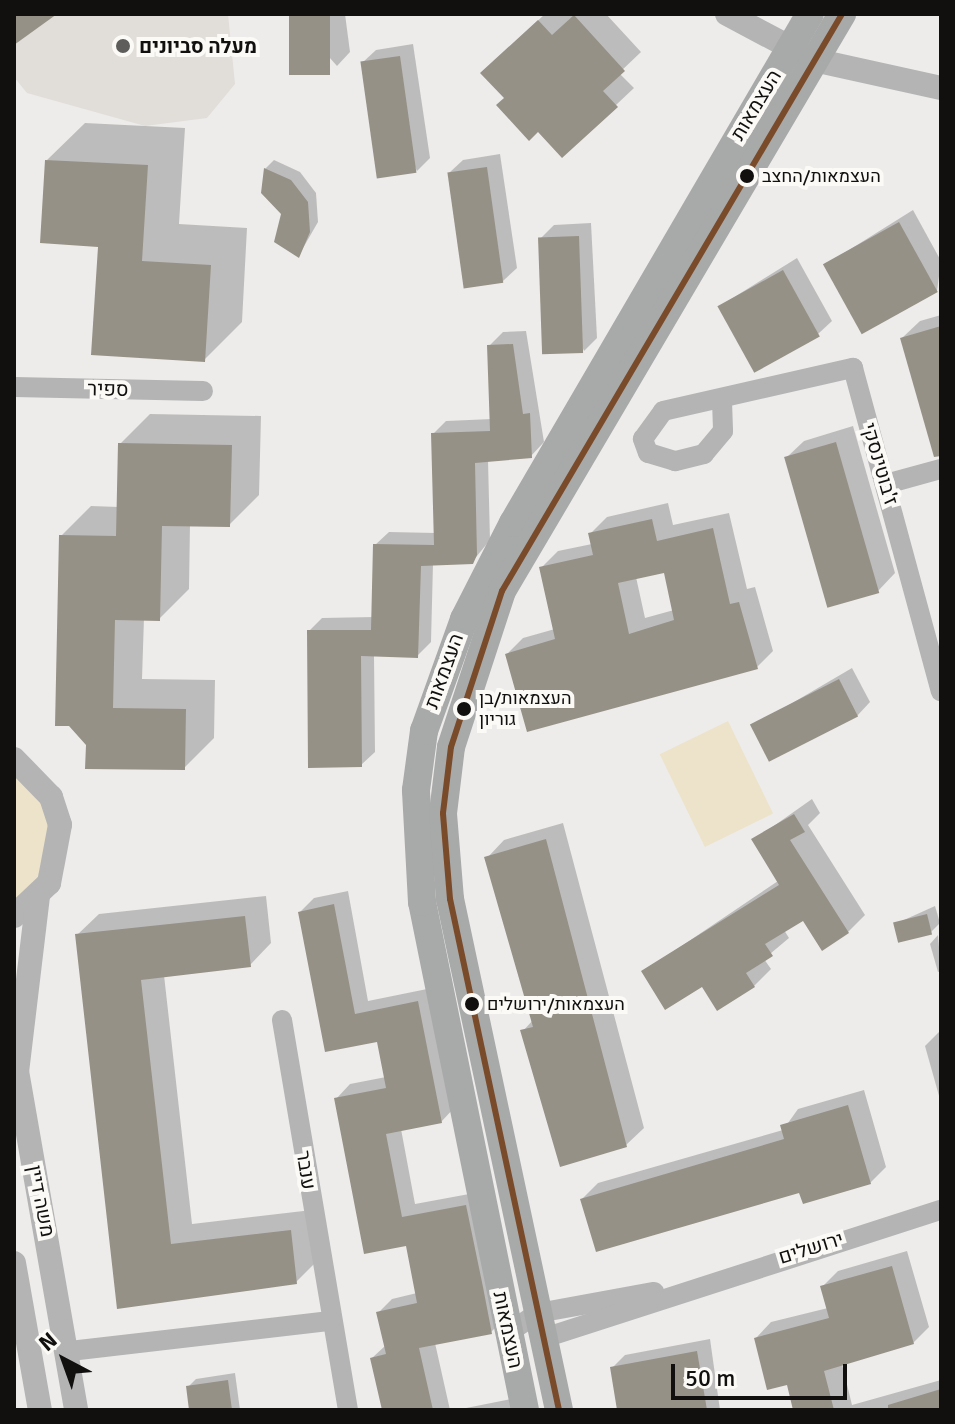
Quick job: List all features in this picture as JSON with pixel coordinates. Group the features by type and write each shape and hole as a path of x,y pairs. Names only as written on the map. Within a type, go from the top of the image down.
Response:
{"main road":[{"name":"העצמאות","path":"559,1410 445,863 453,735 502,591 802,54 810,14"},
{"name":"העצמאות","path":"525,1410 422,902 415,802 424,731 464,619 506,535 802,54 842,14"}],"street":[{"path":"727,14 802,54 941,88"},
{"name":"ז'בוטינסקי","path":"722,401 853,368 941,691"},
{"name":"ספיר","path":"14,387 203,391"},
{"path":"886,484 941,469"},
{"path":"14,759 51,797 60,825 60,854 38,896 14,916"},
{"name":"משה דיין","path":"38,896 17,1071 70,1351 76,1410"},
{"name":"ענבר","path":"282,1020 330,1321 348,1410"},
{"name":"ירושלים","path":"508,1333 682,1288 941,1210"},
{"path":"14,1263 40,1410"},
{"path":"70,1351 330,1321"}],"shaded area":[{"name":"מעלה סביונים","path":"14,14 228,14 235,84 207,118 145,126 27,93 14,77"},
{"path":"728,721 773,814 705,847 660,754"},
{"path":"14,764 49,800 56,856 14,912"}],"building":[{"path":"14,14 57,14 14,45"},
{"path":"289,14 330,14 330,75 289,75"},
{"path":"574,15 625,71 603,91 618,107 562,158 538,132 529,141 496,105 504,98 480,73 538,20 552,35"},
{"path":"400,56 416,173 377,178 360,62"},
{"path":"45,160 148,165 142,261 211,265 205,362 91,355 98,247 40,243"},
{"path":"487,167 503,283 464,288 447,173"},
{"path":"264,168 291,180 308,202 310,232 299,258 274,242 281,214 261,193"},
{"path":"899,222 938,292 862,334 823,264"},
{"path":"579,236 583,353 542,354 538,237"},
{"path":"783,270 820,336 754,373 717,306"},
{"path":"941,326 941,456 934,457 900,338"},
{"path":"513,344 523,414 530,413 532,458 475,463 477,555 473,564 421,566 418,658 361,656 362,767 308,768 307,630 371,630 373,544 434,545 431,433 490,431 487,345"},
{"path":"836,442 879,593 827,608 784,457"},
{"path":"118,443 232,445 230,527 162,526 160,621 115,620 113,708 186,709 185,770 85,769 86,745 69,726 55,726 59,535 116,536"},
{"path":"652,519 657,541 713,528 730,604 739,602 758,669 527,732 505,654 555,639 539,567 593,555 588,533","holes":["664,573 674,620 629,634 618,583"]},
{"path":"839,679 858,716 769,762 750,724"},
{"path":"794,814 805,832 790,840 849,933 822,951 803,921 765,944 773,956 746,973 755,987 717,1011 702,987 665,1010 641,971 779,885 751,839"},
{"path":"546,839 627,1147 560,1167 520,1030 533,1027 484,857"},
{"path":"334,904 355,1014 418,1001 442,1123 386,1134 402,1217 466,1205 483,1287 492,1334 419,1348 433,1410 382,1410 370,1358 386,1354 376,1312 417,1303 406,1246 364,1254 334,1098 386,1088 377,1042 325,1052 298,912"},
{"path":"927,914 932,934 898,943 893,922"},
{"path":"245,916 251,967 141,980 171,1244 291,1230 297,1284 117,1309 75,934"},
{"path":"848,1105 871,1184 803,1204 799,1193 596,1252 580,1199 784,1139 780,1125"},
{"path":"892,1266 914,1344 824,1371 834,1410 793,1410 787,1385 767,1390 754,1338 829,1318 820,1286"},
{"path":"697,1351 707,1410 617,1410 610,1367"},
{"path":"228,1380 232,1410 189,1410 186,1386"},
{"path":"941,1389 941,1410 888,1410 888,1405"}],"transit line":[{"path":"559,1410 450,899 443,813 451,747 502,591 842,14"}],"place":[{"name":"מעלה סביונים","path":"123,46"},
{"name":"העצמאות/החצב","path":"747,176"},
{"name":"העצמאות/בן גוריון","path":"464,709"},
{"name":"העצמאות/ירושלים","path":"472,1004"}]}
